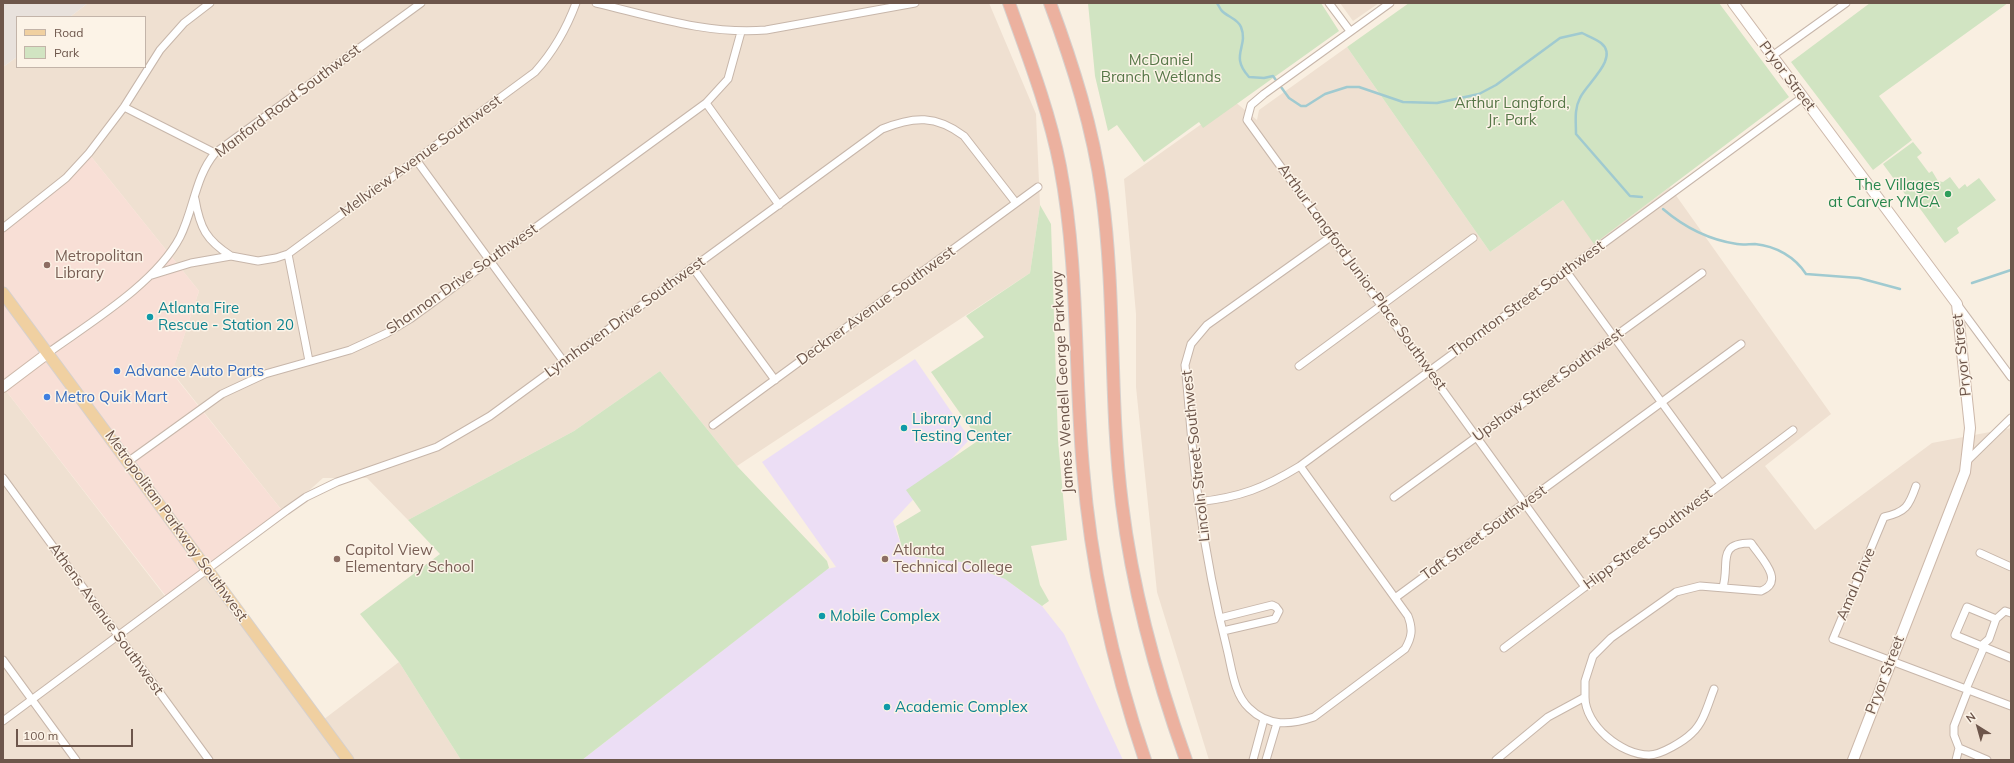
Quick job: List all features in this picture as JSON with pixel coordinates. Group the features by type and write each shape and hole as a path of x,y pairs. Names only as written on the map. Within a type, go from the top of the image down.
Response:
{"highway":[{"name":"James Wendell George Parkway","path":"1009,3 1044,106 1060,167 1070,230 1077,325 1082,465 1091,544 1113,652 1145,760"},
{"path":"1050,3 1082,98 1093,143 1102,193 1110,281 1117,448 1122,502 1130,560 1147,641 1186,760"}],"main road":[{"name":"Pryor Street","path":"1733,3 1957,304 1970,428 1968,460 1965,472 1853,760"},
{"name":"Metropolitan Parkway Southwest","path":"3,293 129,461 348,760"},
{"path":"3,387 48,353"}],"street":[{"path":"3,228 66,178 89,153 124,107 160,50 171,36 184,23 210,3"},
{"name":"Manford Road Southwest","path":"48,353 152,275 180,238 189,218 202,173 215,153 421,3"},
{"name":"Mellview Avenue Southwest","path":"152,275 191,263 231,256 258,260 276,258 288,254 535,72 558,44 567,27 576,3"},
{"path":"596,3 717,30 741,32 766,30 916,3"},
{"path":"1329,3 1350,32"},
{"name":"Arthur Langford Junior Place Southwest","path":"1390,3 1264,94 1251,105 1248,120 1585,587"},
{"path":"1772,56 1846,3"},
{"name":"Shannon Drive Southwest","path":"129,461 175,426 222,394 265,374 350,350 387,333 490,261 706,103 728,79 741,32"},
{"name":"Thornton Street Southwest","path":"1198,502 1225,499 1250,493 1300,466 1803,97"},
{"path":"706,103 779,205"},
{"path":"124,107 215,153"},
{"name":"Lynnhaven Drive Southwest","path":"3,721 306,497 337,482 445,443 490,416 882,129 900,122 918,119 943,123 964,136 1016,203"},
{"path":"416,161 564,362"},
{"name":"Deckner Avenue Southwest","path":"713,425 1038,187"},
{"name":"Mellview Avenue Southwest","path":"194,197 198,218 205,234 216,246 231,256"},
{"name":"Lincoln Street Southwest","path":"1277,723 1264,719 1249,708 1238,693 1220,618 1198,502 1185,365 1191,344 1207,325 1332,236"},
{"path":"1298,366 1473,238"},
{"path":"288,254 309,361"},
{"path":"693,268 775,380"},
{"path":"1566,271 1721,484"},
{"name":"Upshaw Street Southwest","path":"1394,497 1702,273"},
{"path":"1957,304 2011,377"},
{"name":"Taft Street Southwest","path":"1395,598 1742,344"},
{"path":"1968,460 2011,418"},
{"name":"Hipp Street Southwest","path":"1504,648 1793,430"},
{"path":"1266,760 1277,723 1297,723 1314,717 1405,649 1411,638 1412,626 1408,616 1300,466"},
{"name":"Athens Avenue Southwest","path":"3,478 209,760"},
{"name":"Amal Drive","path":"1891,660 1833,639 1884,517 1901,511 1910,505 1916,486"},
{"path":"1714,689 1703,718 1693,732 1674,746 1650,755 1622,748 1602,733 1585,707 1585,681 1593,656 1611,638 1676,592 1700,586 1761,591 1772,583 1773,577 1770,570 1751,544 1738,543 1732,547 1726,559 1726,578 1723,587"},
{"path":"1980,553 2010,565"},
{"path":"1220,618 1272,605 1276,607 1279,612 1275,619 1223,631"},
{"path":"1996,619 1967,607 1955,635 2011,658"},
{"path":"1956,760 1959,748 1954,735 1954,726 1983,646 1989,639 1996,619 2005,611 2011,613"},
{"path":"3,660 76,760"},
{"path":"1891,660 2011,706"},
{"path":"1496,760 1548,717 1585,696"},
{"path":"1252,760 1264,719"},
{"path":"1959,748 1987,760"}],"shaded area":[{"path":"3,3 88,3 71,16 16,16 16,58 3,67"},
{"path":"88,3 989,3 1036,114 1040,205 1030,273 737,466 660,371 574,431 408,520 367,478 323,478 284,513 172,372 199,291 89,154 3,226 3,67 16,58 16,68 146,68 146,16 71,16"},
{"path":"1340,3 1379,3 1353,21"},
{"path":"1347,47 1490,252 1563,200 1595,243 1670,187 1831,414 1765,466 1815,530 1932,443 2011,428 2011,760 1209,760 1157,592 1136,387 1136,314 1124,179 1234,101 1257,120 1259,110"},
{"path":"89,154 199,291 172,373 284,513 169,600 3,387 3,226"},
{"name":"Atlanta Technical College","path":"915,359 970,439 893,521 903,551 917,557 962,562 1005,579 1042,606 1064,634 1123,760 582,760 827,569 836,567 762,462"},
{"path":"3,387 168,600 207,571 319,723 399,662 461,760 3,760"}],"green space":[{"name":"McDaniel Branch Wetlands","path":"1088,3 1321,3 1339,31 1203,128 1199,122 1144,162 1117,125 1108,131 1095,76"},
{"name":"Arthur Langford, Jr. Park","path":"1409,3 1719,3 1789,97 1594,244 1563,200 1490,252 1347,47"},
{"path":"1870,3 2008,3 1879,96 1912,140 1873,170 1791,62"},
{"name":"The Villages at Carver YMCA","path":"1913,142 1922,153 1917,157 1929,173 1932,171 1938,181 1943,182 1950,177 1959,189 1965,184 1967,187 1979,178 1996,200 1957,228 1959,233 1945,243 1913,199 1910,201 1883,164"},
{"path":"1040,205 1051,224 1058,440 1067,540 1031,546 1040,585 1049,601 1042,606 1005,579 962,562 917,557 903,551 896,526 921,511 906,490 979,440 931,372 984,337 966,316 1030,273"},
{"path":"660,371 737,466 827,561 829,568 582,760 461,760 399,662 360,614 440,554 408,520 574,431"}],"waterway":[{"path":"1217,3 1224,13 1240,24 1243,34 1240,63 1249,77 1264,78 1273,76 1289,98 1301,106 1306,106 1325,94 1347,87 1359,87 1403,102 1437,103 1479,94 1496,85 1560,38 1582,33 1601,43 1606,49 1607,56 1600,71 1583,92 1578,102 1576,134 1630,196 1642,197"},
{"path":"1663,209 1680,222 1707,236 1739,244 1763,245 1784,253 1796,262 1806,274 1859,278 1900,289"},
{"path":"1972,283 2011,270"}],"place":[{"name":"The Villages at Carver YMCA","path":"1948,194"},
{"name":"Metropolitan Library","path":"47,265"},
{"name":"Atlanta Fire Rescue - Station 20","path":"150,317"},
{"name":"Advance Auto Parts","path":"117,371"},
{"name":"Metro Quik Mart","path":"47,397"},
{"name":"Library and Testing Center","path":"904,428"},
{"name":"Capitol View Elementary School","path":"337,559"},
{"name":"Atlanta Technical College","path":"885,559"},
{"name":"Mobile Complex","path":"822,616"},
{"name":"Academic Complex","path":"887,707"}]}
